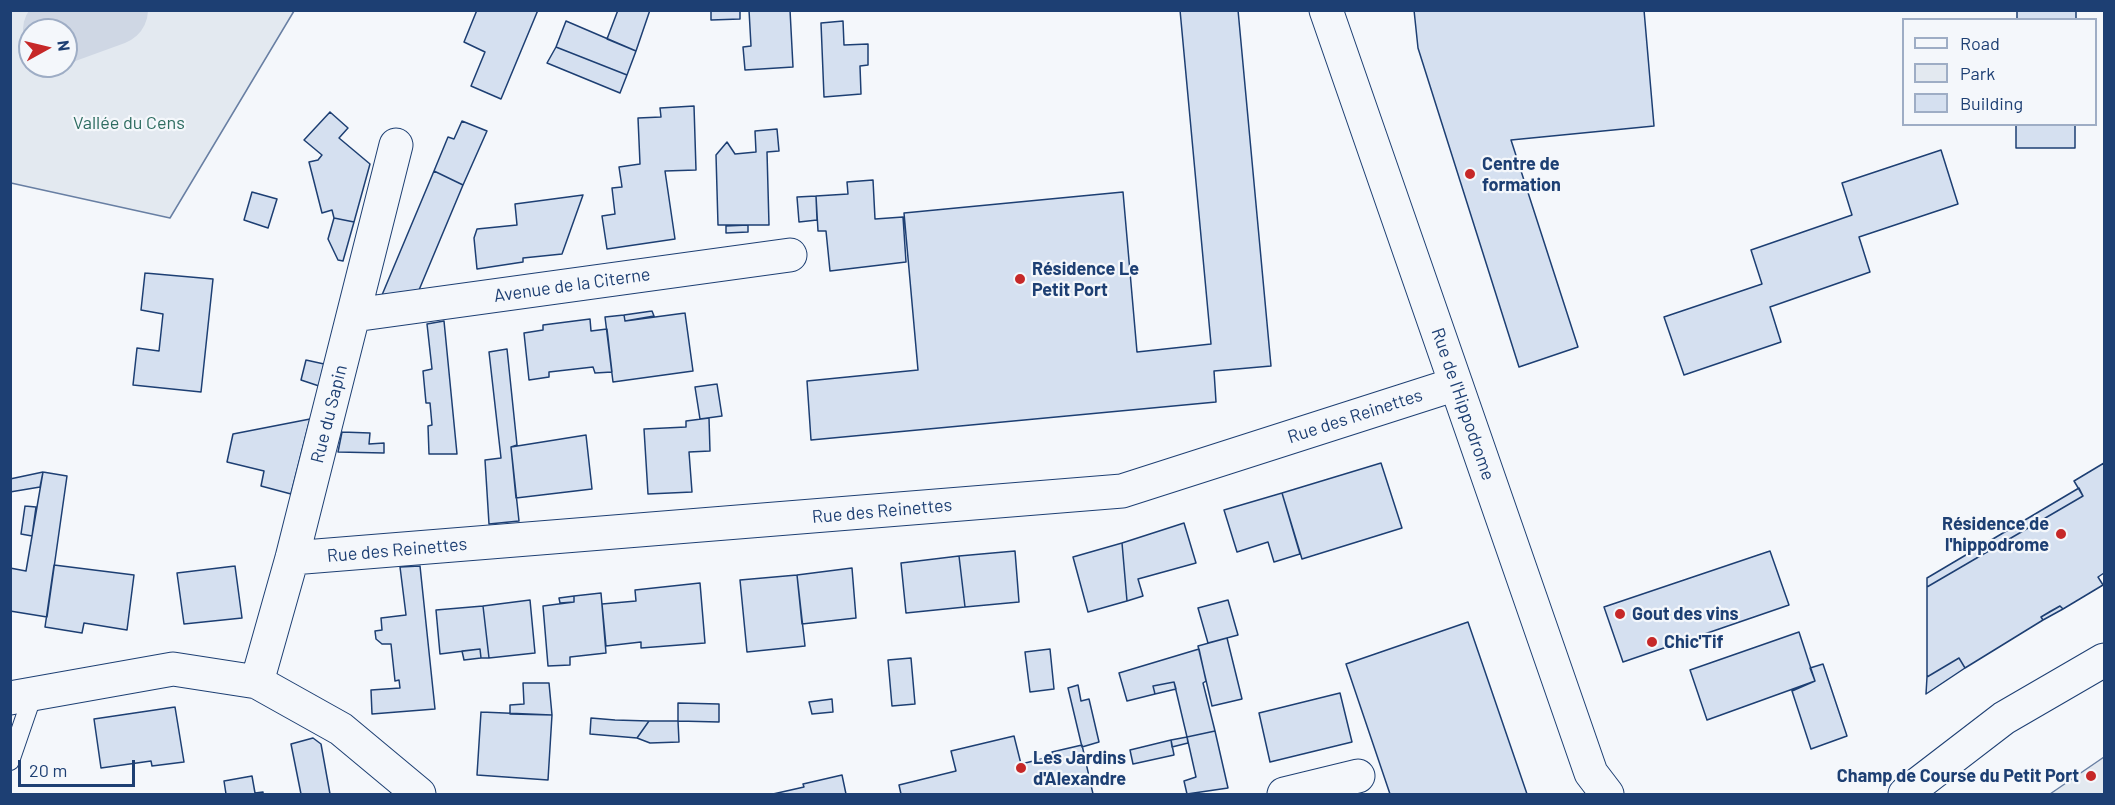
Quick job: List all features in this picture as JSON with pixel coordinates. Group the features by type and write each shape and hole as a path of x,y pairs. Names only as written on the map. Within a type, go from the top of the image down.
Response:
{"street":[{"name":"Rue de l'Hippodrome","path":"1326,10 1591,773 1606,795"},
{"name":"Rue du Sapin","path":"257,682 292,558 396,145"},
{"name":"Avenue de la Citerne","path":"354,315 790,255"},
{"name":"Rue des Reinettes","path":"292,558 1122,491 1456,384"},
{"path":"1905,795 2004,718 2104,660"},
{"path":"22,696 173,669 257,682 341,729 402,788"},
{"path":"1284,795 1358,776"}],"lane":[{"path":"10,761 22,696"}],"green space":[{"name":"Vallée du Cens","path":"11,10 294,10 170,218 11,183"},
{"name":"Champ de Course du Petit Port","path":"2104,757 2104,794 2050,794"}],"building":[{"path":"477,10 538,10 501,99 471,86 485,52 464,42"},
{"path":"618,10 650,10 636,51 607,39"},
{"path":"711,10 740,10 740,19 711,20"},
{"path":"749,10 790,10 793,67 745,70 743,47 751,46"},
{"name":"Résidence Le Petit Port","path":"1180,10 1238,10 1271,366 1214,371 1216,402 811,440 807,381 918,370 904,213 1123,192 1137,352 1211,344"},
{"path":"1414,10 1644,10 1654,126 1511,140 1578,347 1519,367 1418,48"},
{"path":"2017,10 2076,10 2076,18 2017,18"},
{"path":"566,21 636,51 627,75 556,47"},
{"path":"843,21 844,45 868,44 868,65 860,66 861,94 824,97 821,23"},
{"path":"556,47 627,75 620,93 547,63"},
{"path":"694,106 696,170 665,171 675,239 607,249 602,216 615,214 612,188 622,187 619,167 640,164 638,118 661,117 660,108"},
{"path":"330,112 348,128 339,138 370,164 354,222 334,218 332,210 322,213 309,162 318,160 322,155 304,140"},
{"path":"462,121 487,131 463,185 434,171 448,137 454,139"},
{"path":"2016,126 2075,126 2075,148 2016,148"},
{"path":"777,129 779,151 767,152 769,225 718,225 716,155 727,142 735,154 756,152 755,131"},
{"path":"1941,150 1958,204 1859,237 1870,272 1770,307 1781,342 1684,375 1664,317 1762,284 1751,250 1852,215 1842,183"},
{"path":"434,171 463,185 419,290 382,295"},
{"path":"873,180 875,219 903,217 906,262 830,271 826,231 818,231 816,196 848,194 847,182"},
{"path":"252,192 277,199 268,228 244,220"},
{"path":"583,195 562,254 523,258 523,262 477,269 474,238 477,229 517,225 515,204"},
{"path":"816,196 817,220 799,222 797,197"},
{"path":"334,218 354,222 343,261 338,260 328,239"},
{"path":"748,225 748,232 726,233 726,226"},
{"path":"145,273 213,279 201,392 133,385 137,348 159,351 163,314 141,310"},
{"path":"652,311 654,316 625,321 624,315"},
{"path":"685,313 693,371 613,382 605,317 624,315 625,321"},
{"path":"590,319 591,331 607,329 612,372 595,373 593,367 549,372 549,377 529,380 524,333 543,330 543,325"},
{"path":"444,321 457,454 429,454 428,426 432,425 430,403 426,403 423,371 432,369 427,324"},
{"path":"507,349 517,445 511,447 519,521 489,524 485,460 501,458 489,352"},
{"path":"306,360 324,364 319,386 301,380"},
{"path":"717,384 722,416 700,419 695,387"},
{"path":"709,418 710,451 689,452 692,492 648,494 644,429 686,427 686,421"},
{"path":"310,419 291,494 261,486 264,471 227,462 233,434"},
{"path":"342,432 370,433 369,444 384,443 384,453 338,452"},
{"path":"586,435 592,489 516,498 511,447"},
{"path":"1381,463 1402,528 1302,559 1282,493"},
{"name":"Résidence de l'hippodrome","path":"2104,463 2104,573 2098,577 2103,585 2063,609 2060,606 2041,617 2043,620 1965,668 1959,658 1927,677 1927,587 2083,496 2074,481"},
{"path":"43,472 40,487 10,492 10,479"},
{"path":"43,472 67,476 47,617 10,611 10,568 26,571"},
{"path":"2079,488 2083,496 1927,587 1927,578"},
{"path":"1282,493 1300,554 1274,562 1268,542 1237,552 1224,510"},
{"path":"25,506 36,507 32,536 21,534"},
{"path":"1184,523 1196,563 1138,579 1143,596 1127,601 1122,543"},
{"path":"1122,543 1127,601 1088,612 1073,557"},
{"path":"1015,551 1019,602 965,607 959,556"},
{"path":"1770,551 1789,605 1623,662 1604,607"},
{"path":"959,556 965,607 906,613 901,563"},
{"path":"54,565 134,575 127,630 84,623 82,633 45,627"},
{"path":"235,566 242,618 184,624 177,573"},
{"path":"420,566 435,709 372,714 371,690 400,688 399,680 395,681 391,644 382,644 376,639 375,631 382,630 381,618 406,615 400,567"},
{"path":"852,568 856,618 802,624 797,575"},
{"path":"797,575 805,646 747,652 740,580"},
{"path":"700,583 705,643 641,648 641,642 606,646 602,604 636,601 635,590"},
{"path":"601,593 606,653 570,657 570,665 548,666 543,606 574,602 574,596"},
{"path":"574,596 574,602 560,603 559,598"},
{"path":"530,600 535,653 489,658 483,606"},
{"path":"1228,600 1238,635 1208,643 1198,608"},
{"path":"483,606 489,658 481,658 480,649 440,654 436,610"},
{"path":"2060,606 2063,609 2043,620 2041,617"},
{"path":"1468,622 1527,794 1390,794 1346,664"},
{"path":"1799,632 1815,681 1707,720 1690,670"},
{"path":"1227,638 1242,699 1212,706 1198,646"},
{"path":"480,649 481,658 464,660 462,651"},
{"path":"1050,649 1054,689 1030,692 1025,652"},
{"path":"1199,649 1206,681 1203,683 1215,731 1187,737 1174,682 1153,686 1155,694 1127,701 1119,673"},
{"path":"911,658 915,704 892,706 888,660"},
{"path":"1959,658 1965,668 1926,694 1927,677"},
{"path":"1823,664 1847,736 1811,749 1792,691 1815,681 1810,668"},
{"path":"1174,682 1176,689 1155,694 1153,686"},
{"path":"523,683 549,683 552,715 510,714 510,705 524,704"},
{"path":"1078,685 1081,701 1089,699 1099,742 1082,747 1068,688"},
{"path":"1340,693 1352,742 1270,762 1259,713"},
{"path":"832,699 833,712 812,714 809,702"},
{"path":"678,703 719,704 719,722 678,721"},
{"path":"175,707 184,762 152,766 151,761 101,768 94,719"},
{"path":"481,712 552,715 548,780 477,775"},
{"path":"591,718 649,721 637,738 590,734"},
{"path":"649,721 678,721 679,742 650,743 637,738"},
{"path":"1215,731 1228,788 1187,794 1184,781 1196,777 1187,737"},
{"name":"Les Jardins d'Alexandre","path":"1014,736 1021,764 1054,756 1052,752 1082,745 1093,794 901,794 899,785 956,771 951,751"},
{"path":"1187,737 1188,743 1172,747 1171,740"},
{"path":"313,738 321,744 330,794 301,794 291,744"},
{"path":"1171,740 1174,755 1133,764 1130,750"},
{"path":"842,775 846,794 773,794 804,787 803,784"},
{"path":"252,776 255,793 263,792 263,794 226,794 224,781"}],"waterway":[{"path":"78,23 113,10"}],"place":[{"name":"Centre de formation","path":"1470,174"},
{"name":"Résidence Le Petit Port","path":"1020,279"},
{"name":"Résidence de l'hippodrome","path":"2061,534"},
{"name":"Gout des vins","path":"1620,614"},
{"name":"Chic'Tif","path":"1652,642"},
{"name":"Les Jardins d'Alexandre","path":"1021,768"},
{"name":"Champ de Course du Petit Port","path":"2091,776"}]}
